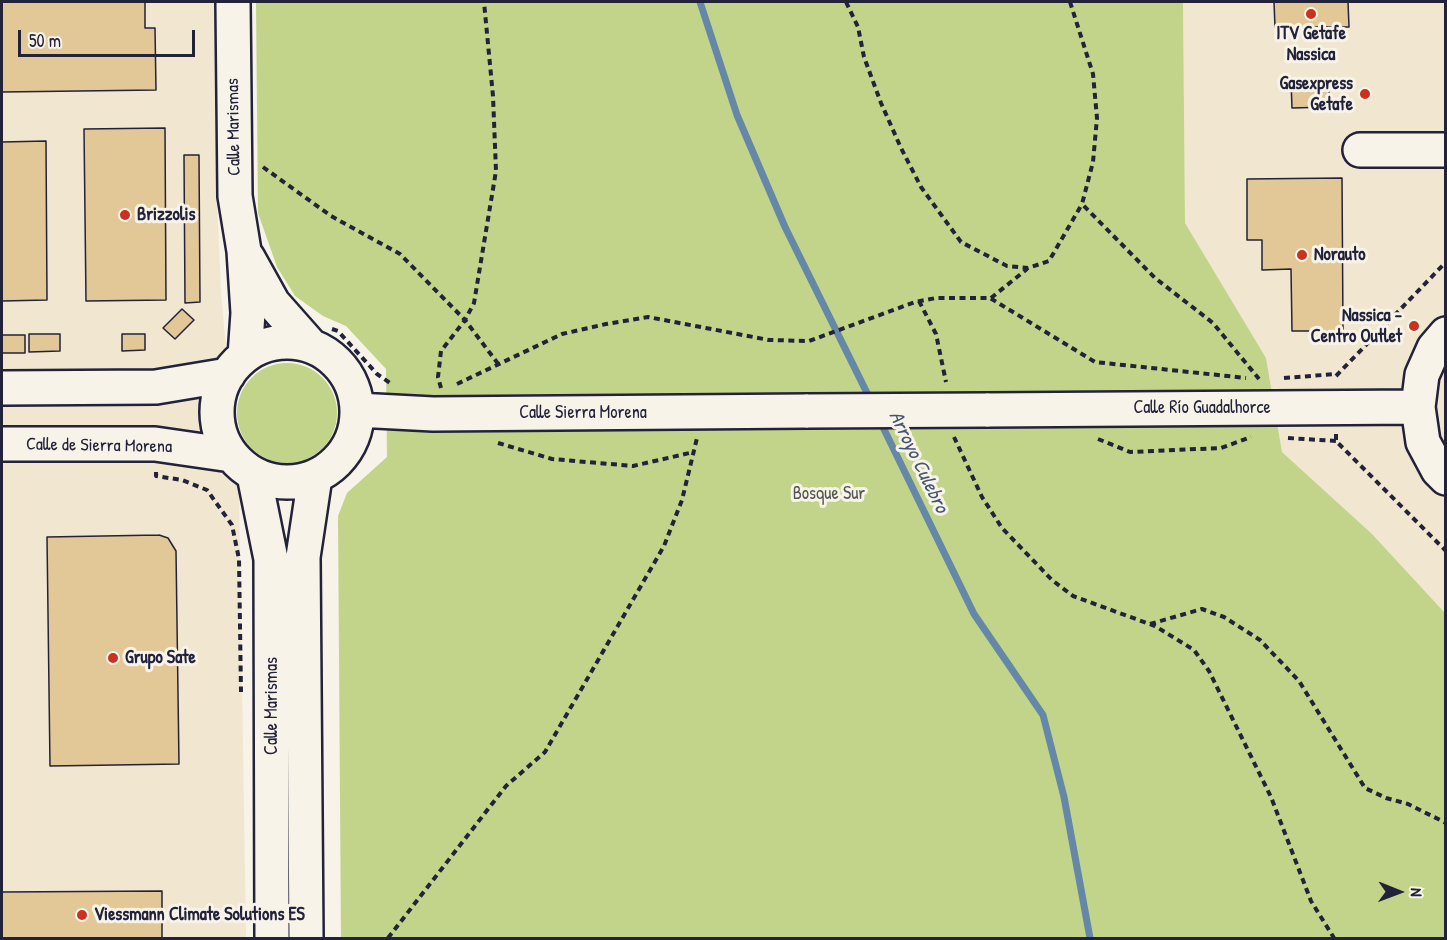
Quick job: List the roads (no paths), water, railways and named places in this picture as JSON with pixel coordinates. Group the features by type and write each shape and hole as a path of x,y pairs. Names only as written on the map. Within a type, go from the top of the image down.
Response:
{"street":[{"name":"Calle Marismas","path":"233,2 235,196 244,251 248,313 236,365"},
{"path":"1360,150 1436,157"},
{"name":"Calle Marismas","path":"244,251 273,303 311,346"},
{"path":"1446,334 1434,348 1422,375 1418,407 1424,442 1438,470 1446,478"},
{"path":"2,387 156,387 236,365 266,345 289,342 311,346 330,356 344,371 354,389 357,410 355,430 347,450 333,466 315,477 285,482 243,465 221,436 217,415 220,394 236,365"},
{"name":"Calle Río Guadalhorce","path":"808,411 1418,407"},
{"name":"Calle Sierra Morena","path":"357,410 433,414 808,411"},
{"name":"Calle de Sierra Morena","path":"2,444 155,444 243,465"},
{"name":"Calle Marismas","path":"243,465 271,559 272,939"},
{"name":"Calle Marismas","path":"306,939 303,557 315,477"}],"waterway":[{"name":"Arroyo Culebro","path":"700,2 737,115 785,227 871,401"},
{"name":"Arroyo Culebro","path":"879,419 974,614 1043,715 1064,797 1090,938"}],"place":[{"name":"ITV Getafe Nassica","path":"1311,14"},
{"name":"Gasexpress Getafe","path":"1365,94"},
{"name":"Brizzolis","path":"125,215"},
{"name":"Norauto","path":"1302,255"},
{"name":"Nassica - Centro Outlet","path":"1414,326"},
{"name":"Grupo Sate","path":"113,658"},
{"name":"Viessmann Climate Solutions ES","path":"82,915"}],"park label":[{"name":"Bosque Sur","path":"829,494"}]}
